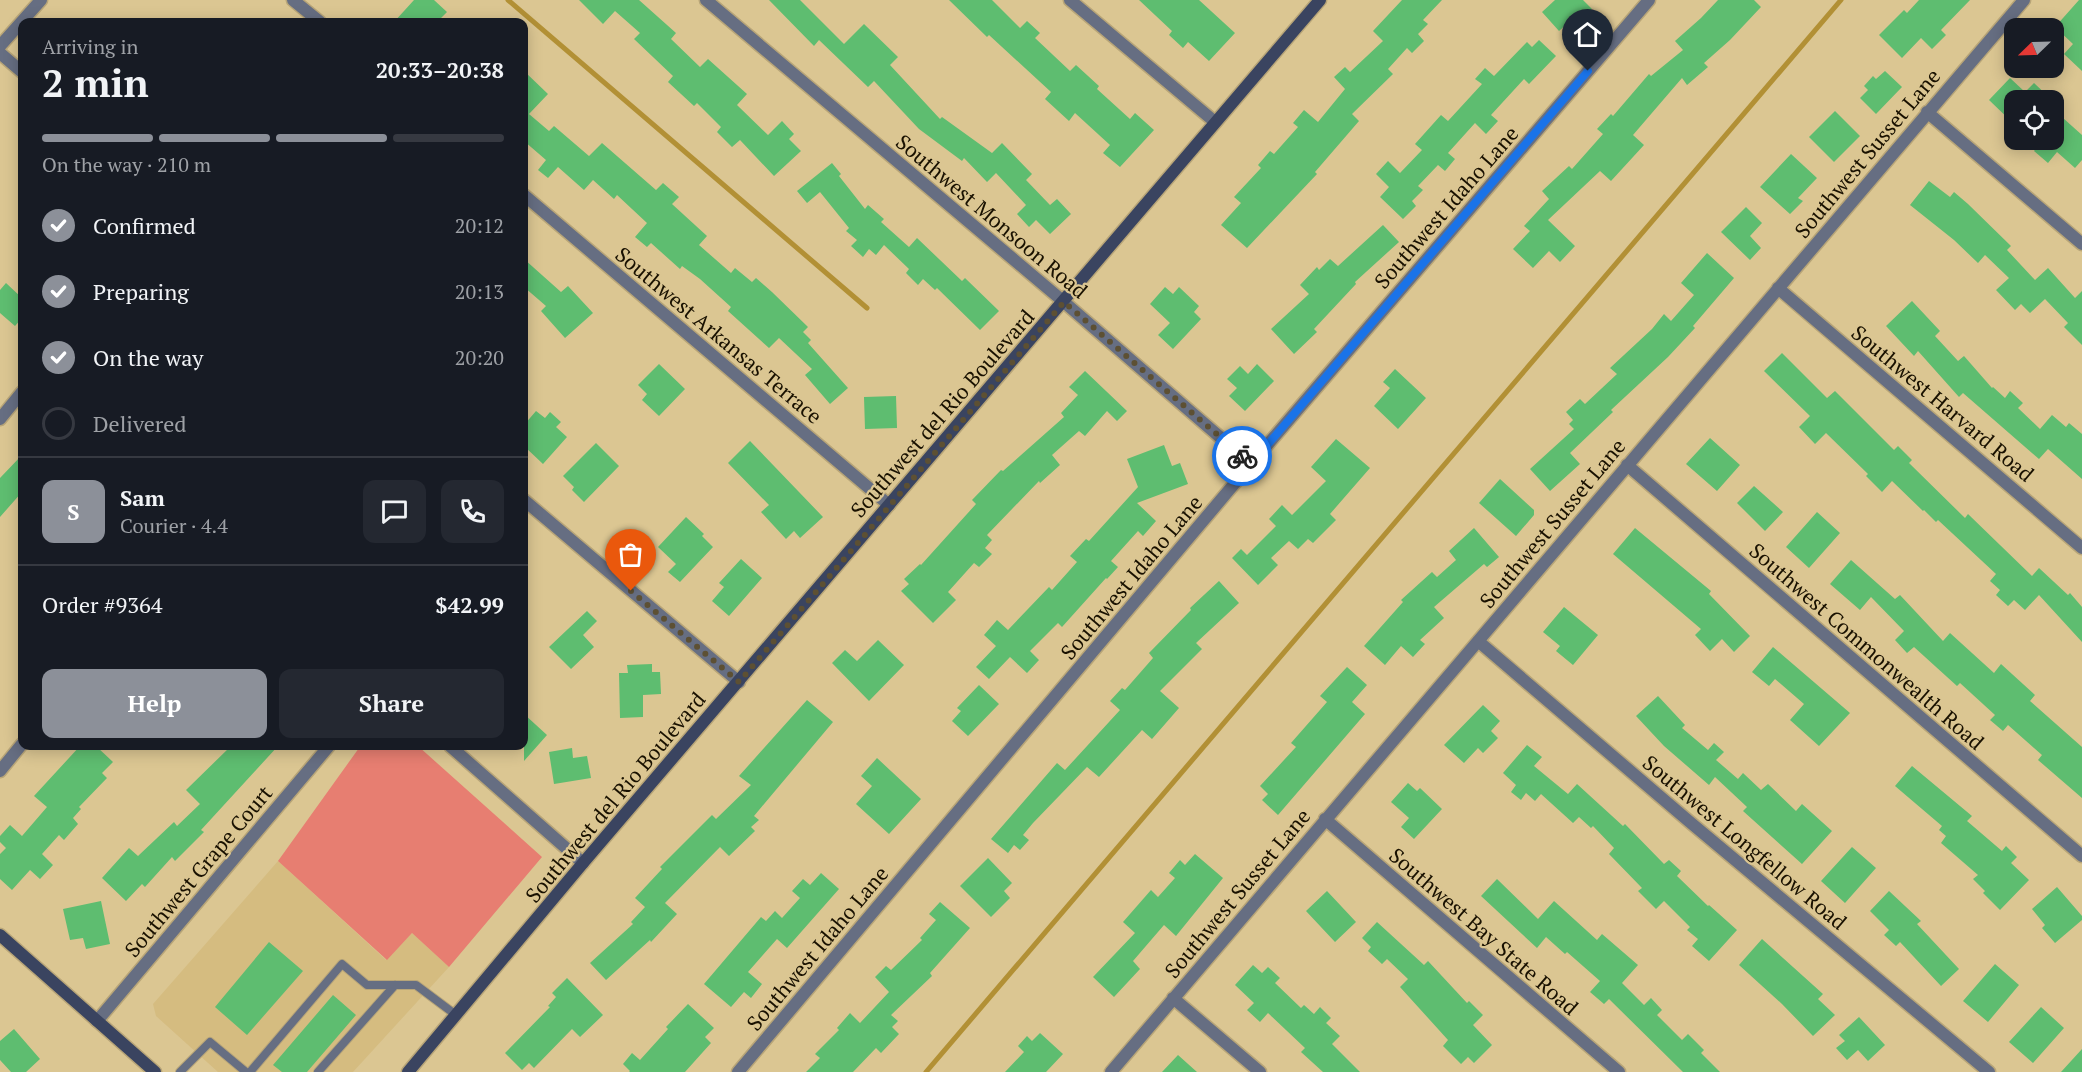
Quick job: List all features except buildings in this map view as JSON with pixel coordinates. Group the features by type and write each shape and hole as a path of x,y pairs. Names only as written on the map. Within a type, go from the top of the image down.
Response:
{"street":[{"path":"24,18 40,0"},
{"path":"293,0 315,18"},
{"name":"Southwest Monsoon Road","path":"706,0 1064,302 1251,464"},
{"path":"1070,0 1215,122"},
{"name":"Southwest del Rio Boulevard","path":"408,1072 583,863 1320,0"},
{"name":"Southwest Idaho Lane","path":"738,1072 1251,464 1649,0"},
{"name":"Southwest Susset Lane","path":"1111,1072 2024,0"},
{"path":"0,46 18,25"},
{"path":"0,53 18,69"},
{"path":"1927,112 2082,244"},
{"name":"Southwest Arkansas Terrace","path":"528,198 889,505"},
{"name":"Southwest Harvard Road","path":"1778,288 2082,548"},
{"path":"0,419 18,397"},
{"name":"Southwest Commonwealth Road","path":"1627,465 2082,856"},
{"path":"528,503 739,682"},
{"name":"Southwest Longfellow Road","path":"1478,641 1690,823 1989,1072"},
{"path":"0,771 18,749"},
{"name":"Southwest Grape Court","path":"97,1021 326,750"},
{"path":"455,750 583,863"},
{"name":"Southwest Bay State Road","path":"1325,819 1618,1072"},
{"path":"0,935 155,1072"},
{"path":"1173,998 1260,1072"}],"lane":[{"path":"180,1072 210,1042 248,1072 342,964 367,985 416,985 456,1015"},
{"path":"318,1072 395,985"}],"shaded area":[{"path":"358,750 422,750 542,857 449,967 412,933 387,960 278,861"},
{"path":"278,861 386,960 412,933 449,967 353,1072 218,1072 156,1016 153,1004"}],"waterway":[{"path":"508,0 867,308"},
{"path":"926,1072 1841,0"}],"way so far":[{"path":"631,591 739,682 1064,302 1242,456"}],"route":[{"path":"1242,456 1251,464 1588,71"}]}
